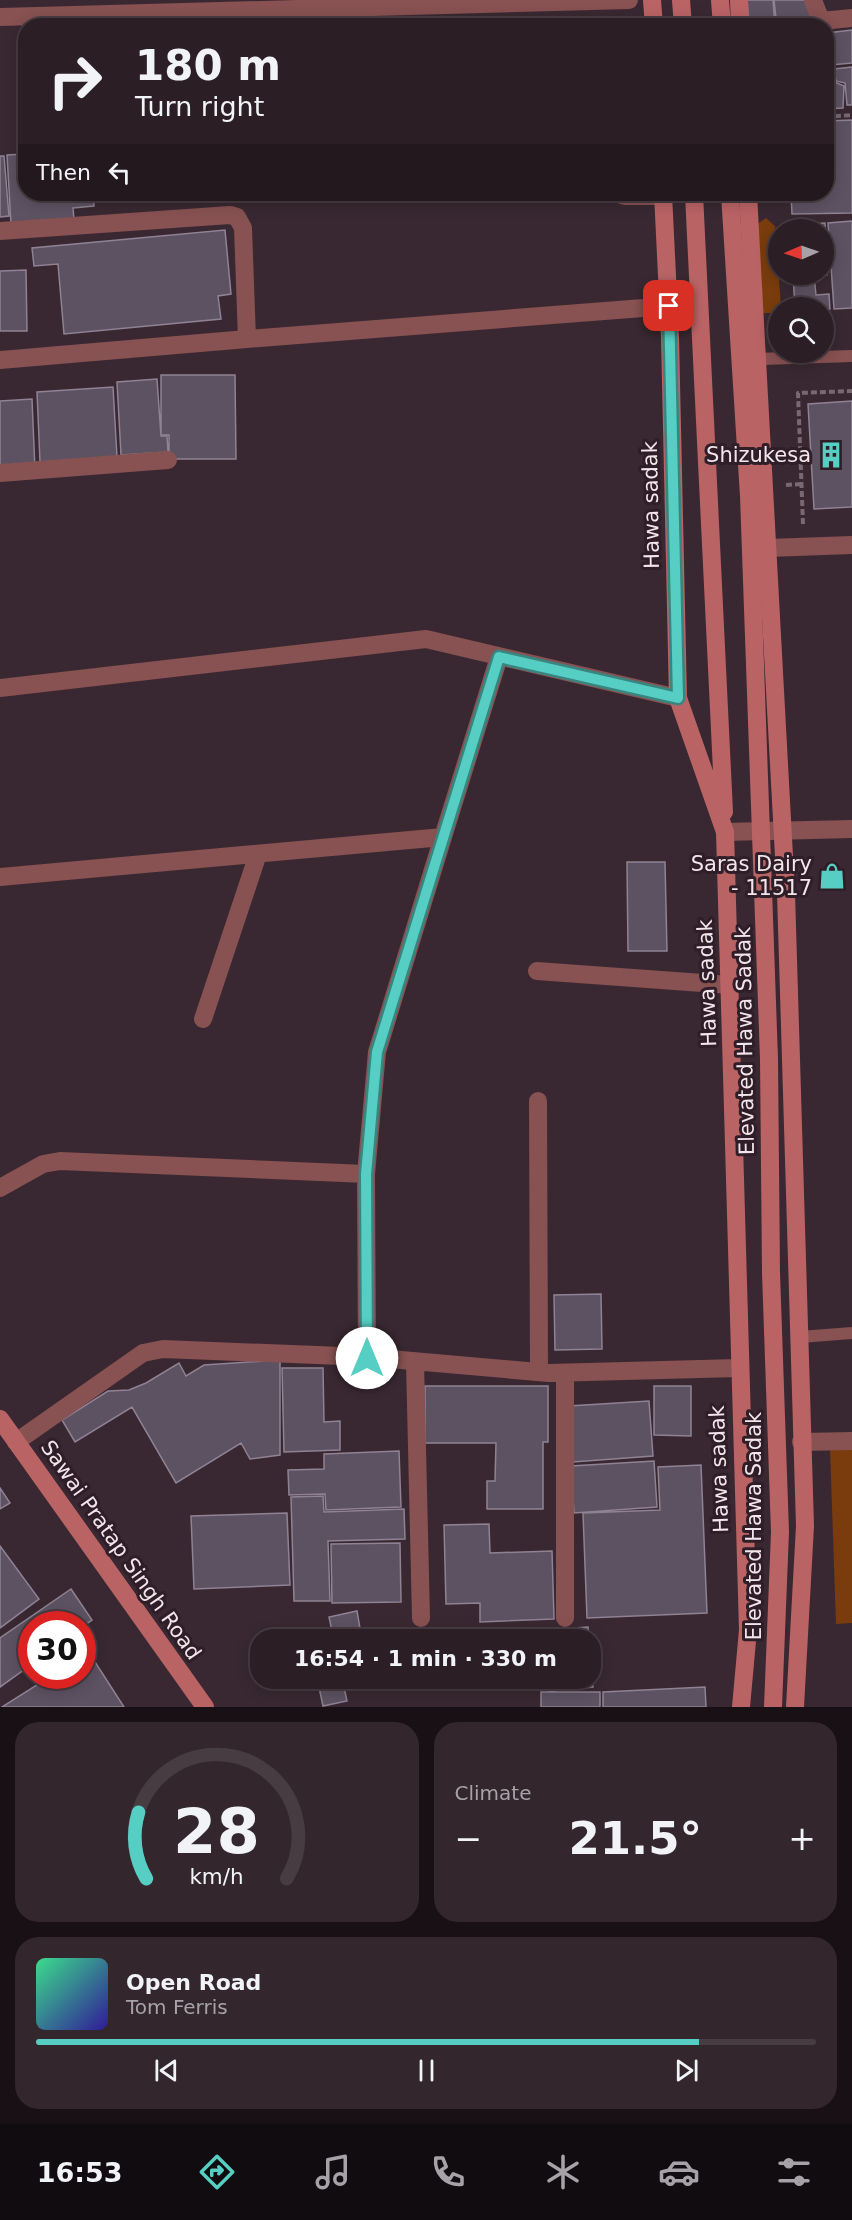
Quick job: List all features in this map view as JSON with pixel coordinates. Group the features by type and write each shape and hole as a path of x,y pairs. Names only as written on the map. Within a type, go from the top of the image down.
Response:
{"main road":[{"path":"652,0 653,18"},
{"path":"681,0 682,18"},
{"path":"720,0 721,18"},
{"path":"739,0 740,18"},
{"name":"Hawa sadak","path":"663,201 669,306 678,698 725,832 747,1630 741,1707"},
{"path":"694,201 725,832"},
{"name":"Elevated Hawa Sadak","path":"730,201 749,508 769,1059 771,1273 780,1532 773,1707"},
{"path":"748,201 784,831 800,1338 805,1526 795,1707"},
{"name":"Sawai Pratap Singh Road","path":"0,1419 205,1707"}],"street":[{"path":"0,17 629,0"},
{"path":"813,0 820,18"},
{"path":"834,20 852,18"},
{"path":"0,231 230,215 237,218 243,228 247,339"},
{"path":"0,360 669,306"},
{"path":"0,473 168,460"},
{"path":"768,548 852,545"},
{"path":"0,688 426,639 678,698"},
{"path":"367,1358 366,1174 377,1052 499,657"},
{"path":"725,832 852,829"},
{"path":"0,877 443,837"},
{"path":"203,1019 258,854"},
{"path":"537,971 730,985"},
{"path":"538,1101 539,1372"},
{"path":"0,1188 43,1164 60,1161 366,1174"},
{"path":"16,1442 143,1353 164,1349 367,1358 565,1373 738,1368"},
{"path":"415,1362 421,1618"},
{"path":"565,1373 565,1618"},
{"path":"801,1442 852,1441"}],"lane":[{"path":"758,359 852,356"},
{"path":"800,1338 852,1333"}],"path":[{"path":"834,117 852,116"},
{"path":"812,524 802,524 798,393 852,391"}],"shaded area":[{"path":"766,218 768,220 768,285 779,285 780,297 768,297 768,313 760,313 756,225"},
{"path":"852,1447 852,1623 836,1624 830,1448"}],"building":[{"path":"747,0 773,0 774,18 748,18"},
{"path":"774,0 805,0 811,17 776,18"},
{"path":"852,30 852,63 834,65 834,32"},
{"path":"852,67 852,105 847,105 845,83 836,81 834,69"},
{"path":"834,82 844,86 843,108 834,109"},
{"path":"852,120 852,213 792,214 791,201 834,201 834,121"},
{"path":"18,154 18,201 94,201 94,206 73,208 74,220 11,224 7,155"},
{"path":"0,156 4,156 9,216 0,217"},
{"path":"852,221 852,308 834,309 834,222"},
{"path":"225,230 231,294 218,296 221,319 64,334 58,264 34,266 32,248"},
{"path":"26,270 27,331 0,331 0,271"},
{"path":"794,285 815,285 816,295 829,294 829,297 794,297"},
{"path":"161,375 235,375 236,459 169,459 169,435 161,435"},
{"path":"157,379 161,436 167,436 168,452 121,455 117,382"},
{"path":"113,387 117,457 40,462 37,392"},
{"path":"32,399 35,470 0,471 0,401"},
{"name":"Shizukesa","path":"852,401 852,507 814,509 808,404"},
{"path":"627,862 665,862 667,951 628,951"},
{"name":"Saras Dairy - 11517","path":"839,870 840,881 825,882 825,871"},
{"path":"601,1294 602,1349 555,1350 554,1295"},
{"path":"280,1360 280,1455 250,1459 241,1443 176,1483 132,1407 75,1442 62,1420 108,1391 129,1390 146,1383 179,1363 186,1376 204,1365"},
{"path":"282,1368 323,1368 324,1422 340,1421 340,1450 284,1452"},
{"path":"425,1386 548,1386 548,1442 543,1442 543,1509 487,1509 487,1481 495,1481 496,1443 425,1443"},
{"path":"654,1386 691,1386 691,1436 654,1435"},
{"path":"649,1401 653,1456 573,1462 569,1406"},
{"path":"399,1451 401,1507 326,1510 325,1494 289,1495 288,1470 324,1469 324,1454"},
{"path":"654,1461 657,1507 574,1513 571,1466"},
{"path":"701,1465 707,1613 587,1618 583,1513 660,1510 658,1467"},
{"path":"0,1488 10,1503 0,1509"},
{"path":"323,1496 324,1512 404,1509 405,1539 328,1541 330,1601 294,1601 291,1497"},
{"path":"287,1513 290,1585 194,1589 191,1516"},
{"path":"489,1524 490,1553 552,1551 554,1619 480,1622 480,1603 446,1604 444,1525"},
{"path":"400,1543 401,1602 332,1603 331,1544"},
{"path":"0,1546 39,1599 23,1611 18,1611 18,1615 0,1628"},
{"path":"71,1589 86,1611 39,1611"},
{"path":"357,1611 360,1629 332,1629 329,1617"},
{"path":"18,1626 18,1674 0,1687 0,1638"},
{"path":"588,1627 588,1629 559,1629"},
{"path":"96,1663 124,1707 2,1707 30,1689 96,1689"},
{"path":"705,1687 706,1707 603,1707 603,1692"},
{"path":"319,1689 344,1689 347,1701 323,1706"},
{"path":"541,1692 600,1692 600,1707 541,1707"}],"place":[{"name":"Shizukesa","path":"831,455"},
{"name":"Saras Dairy - 11517","path":"832,876"}],"route":[{"path":"367,1358 366,1174 377,1052 499,657 678,698 669,306"}]}
